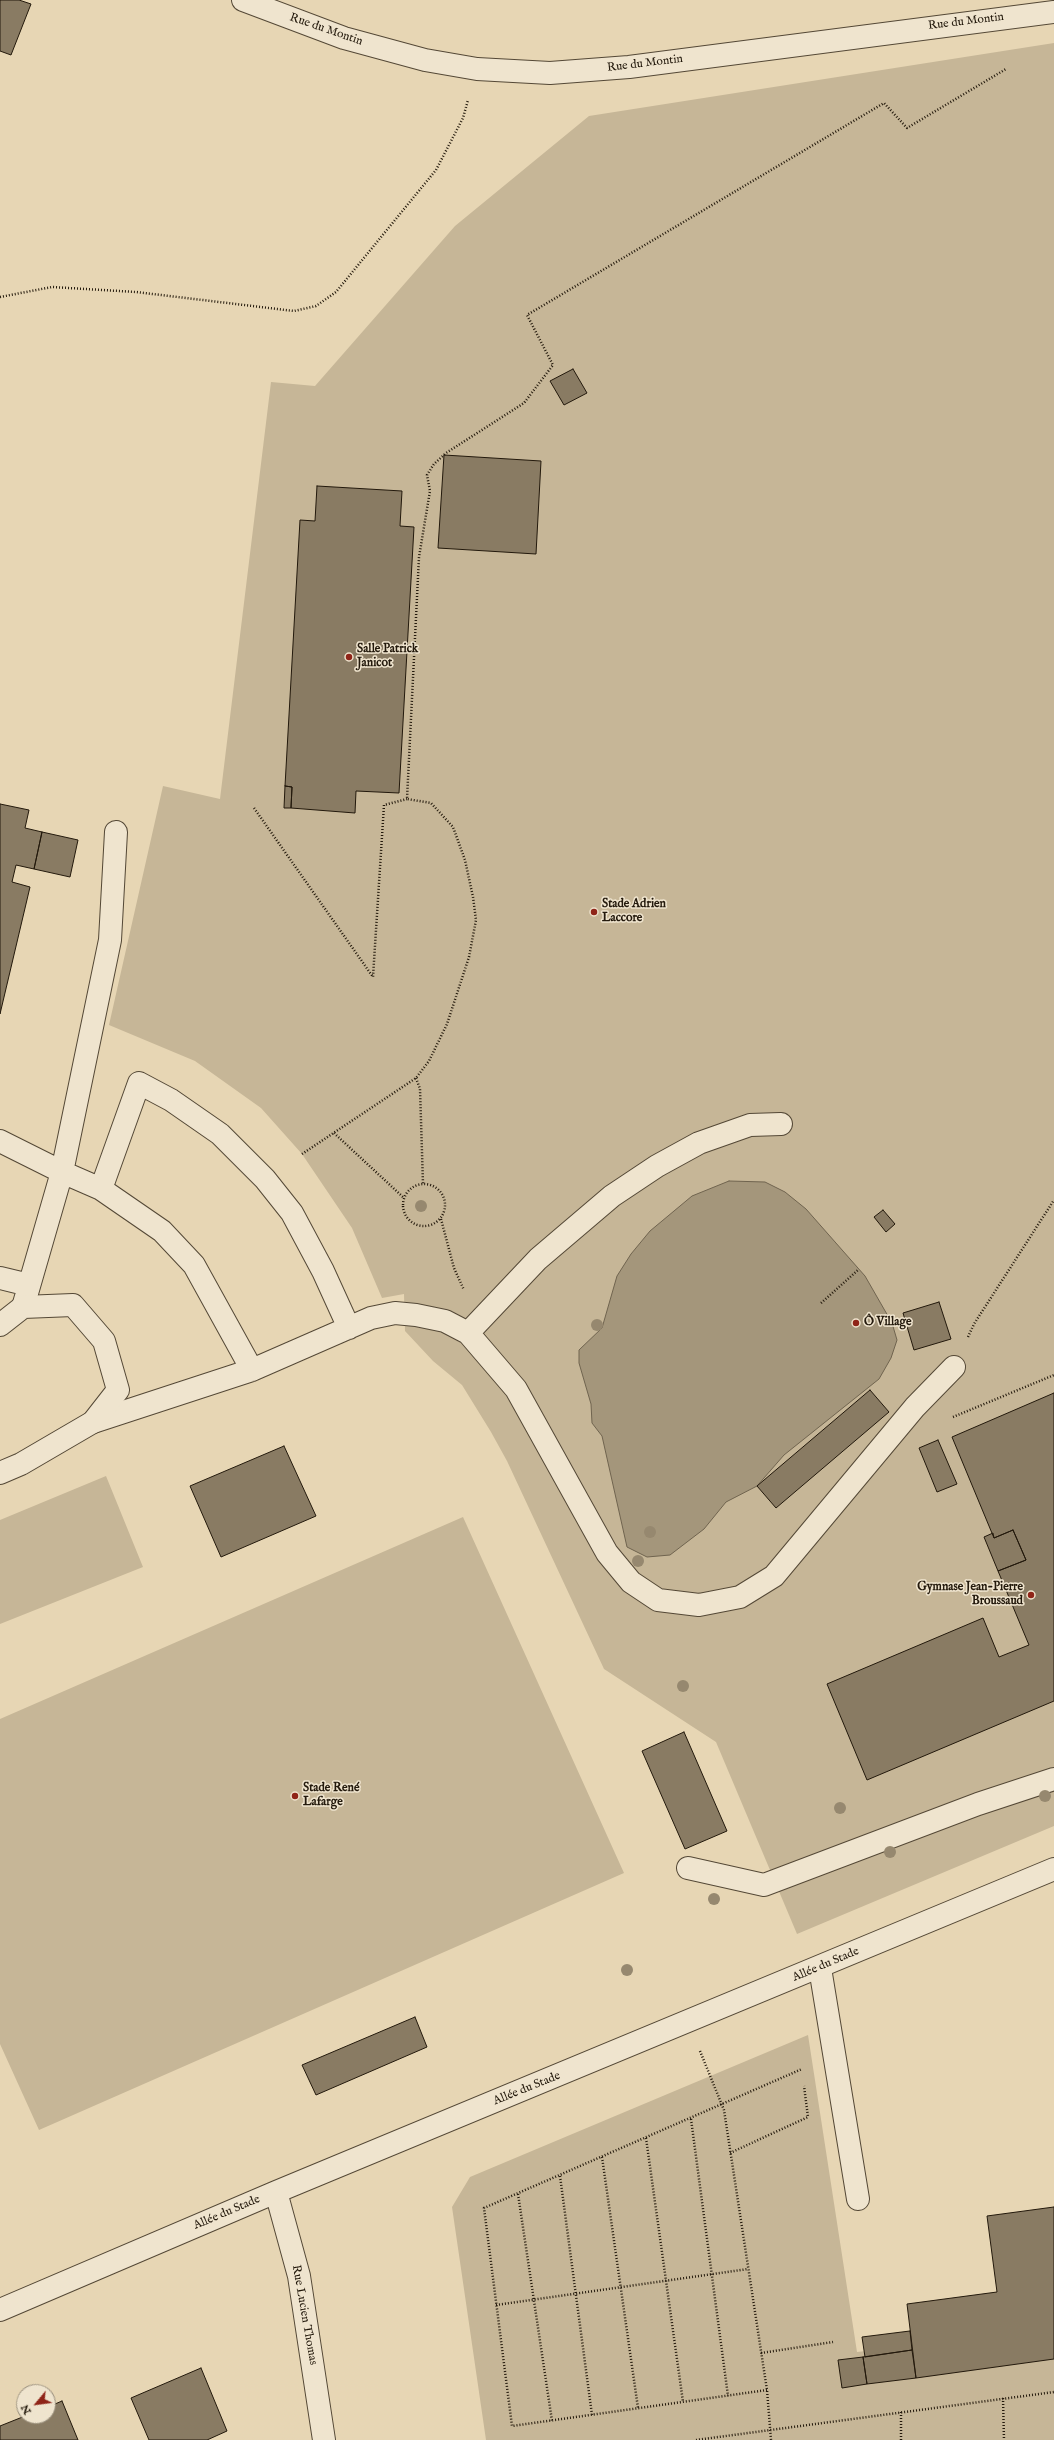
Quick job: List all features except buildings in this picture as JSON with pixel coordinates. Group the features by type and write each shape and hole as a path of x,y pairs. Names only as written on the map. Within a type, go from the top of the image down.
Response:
{"street":[{"name":"Rue du Montin","path":"243,0 344,38 425,60 477,69 550,73 628,67 1047,8"},
{"path":"23,1307 62,1172 110,940 116,832"},
{"path":"101,1189 139,1083 171,1100 220,1134 265,1179 292,1213 323,1271 349,1328"},
{"path":"474,1326 538,1259 579,1223 612,1196 657,1166 698,1143 750,1125 780,1124"},
{"path":"0,1141 62,1172 101,1189 162,1231 194,1265 252,1370"},
{"path":"0,1278 29,1285"},
{"path":"0,1325 23,1307 73,1305 104,1341 118,1390 93,1422"},
{"path":"0,1473 21,1464 93,1422 252,1370 371,1318 395,1313 416,1315 474,1326 516,1389 607,1554 631,1582 658,1600 699,1605 740,1597 774,1576 915,1406 954,1367"},
{"path":"688,1868 764,1885 978,1804 1054,1779"},
{"name":"Allée du Stade","path":"0,2310 276,2192 688,2023 1054,1869"},
{"path":"820,1968 858,2199"},
{"name":"Rue Lucien Thomas","path":"276,2192 299,2276 324,2440"}],"path":[{"path":"0,297 52,287 136,292 294,311 316,306 336,292 436,170 463,118 477,69"},
{"path":"407,800 419,558 430,491 428,475 434,464 446,453 524,404 553,365 527,315 884,103 907,128 1006,69"},
{"path":"254,808 373,977 384,805 407,800 431,803 453,827 465,860 476,920 470,957 447,1024 429,1061 416,1078 302,1154"},
{"path":"416,1078 420,1089 423,1184"},
{"path":"334,1133 404,1198"},
{"path":"423,1184 435,1186 443,1195 446,1208 441,1219 432,1226 419,1227 409,1221 403,1210 404,1198 411,1188 423,1184"},
{"path":"954,1367 974,1324 1054,1200"},
{"path":"441,1219 454,1268 462,1287 474,1326"},
{"path":"821,1303 858,1269"},
{"path":"947,1420 1054,1375"},
{"path":"688,2023 722,2105 767,2390 771,2440"},
{"path":"767,2390 512,2426 484,2208 722,2105 801,2068 802,2075"},
{"path":"730,2153 808,2117 803,2082"},
{"path":"691,2118 728,2396"},
{"path":"646,2138 683,2402"},
{"path":"602,2157 638,2408"},
{"path":"560,2176 592,2415"},
{"path":"518,2194 552,2421"},
{"path":"496,2305 748,2269"},
{"path":"761,2353 834,2342"},
{"path":"696,2440 715,2439 901,2412 1054,2392"},
{"path":"1003,2398 1004,2440"},
{"path":"901,2412 901,2440"}],"shaded area":[{"name":"Stade Adrien Laccore","path":"1054,43 1054,1826 797,1934 716,1742 604,1669 507,1461 491,1432 462,1385 433,1361 405,1331 404,1294 382,1298 352,1228 302,1154 261,1108 195,1061 109,1025 163,786 220,799 271,382 315,386 455,226 589,116"},
{"path":"729,1181 765,1182 785,1192 806,1209 865,1276 892,1323 897,1340 891,1358 879,1379 784,1455 757,1486 726,1502 704,1529 670,1555 647,1557 627,1547 602,1436 592,1423 591,1404 579,1363 579,1350 602,1328 617,1276 631,1254 650,1231 692,1196"},
{"path":"106,1476 143,1567 0,1624 0,1520"},
{"name":"Stade René Lafarge","path":"463,1517 624,1873 39,2130 0,2044 0,1719"},
{"path":"808,2035 857,2352 903,2347 911,2378 1054,2357 1054,2440 486,2440 452,2207 470,2177"}],"place":[{"name":"Salle Patrick Janicot","path":"349,657"},
{"name":"Stade Adrien Laccore","path":"594,912"},
{"name":"Ô Village","path":"856,1323"},
{"name":"Gymnase Jean-Pierre Broussaud","path":"1031,1595"},
{"name":"Stade René Lafarge","path":"295,1796"}]}
